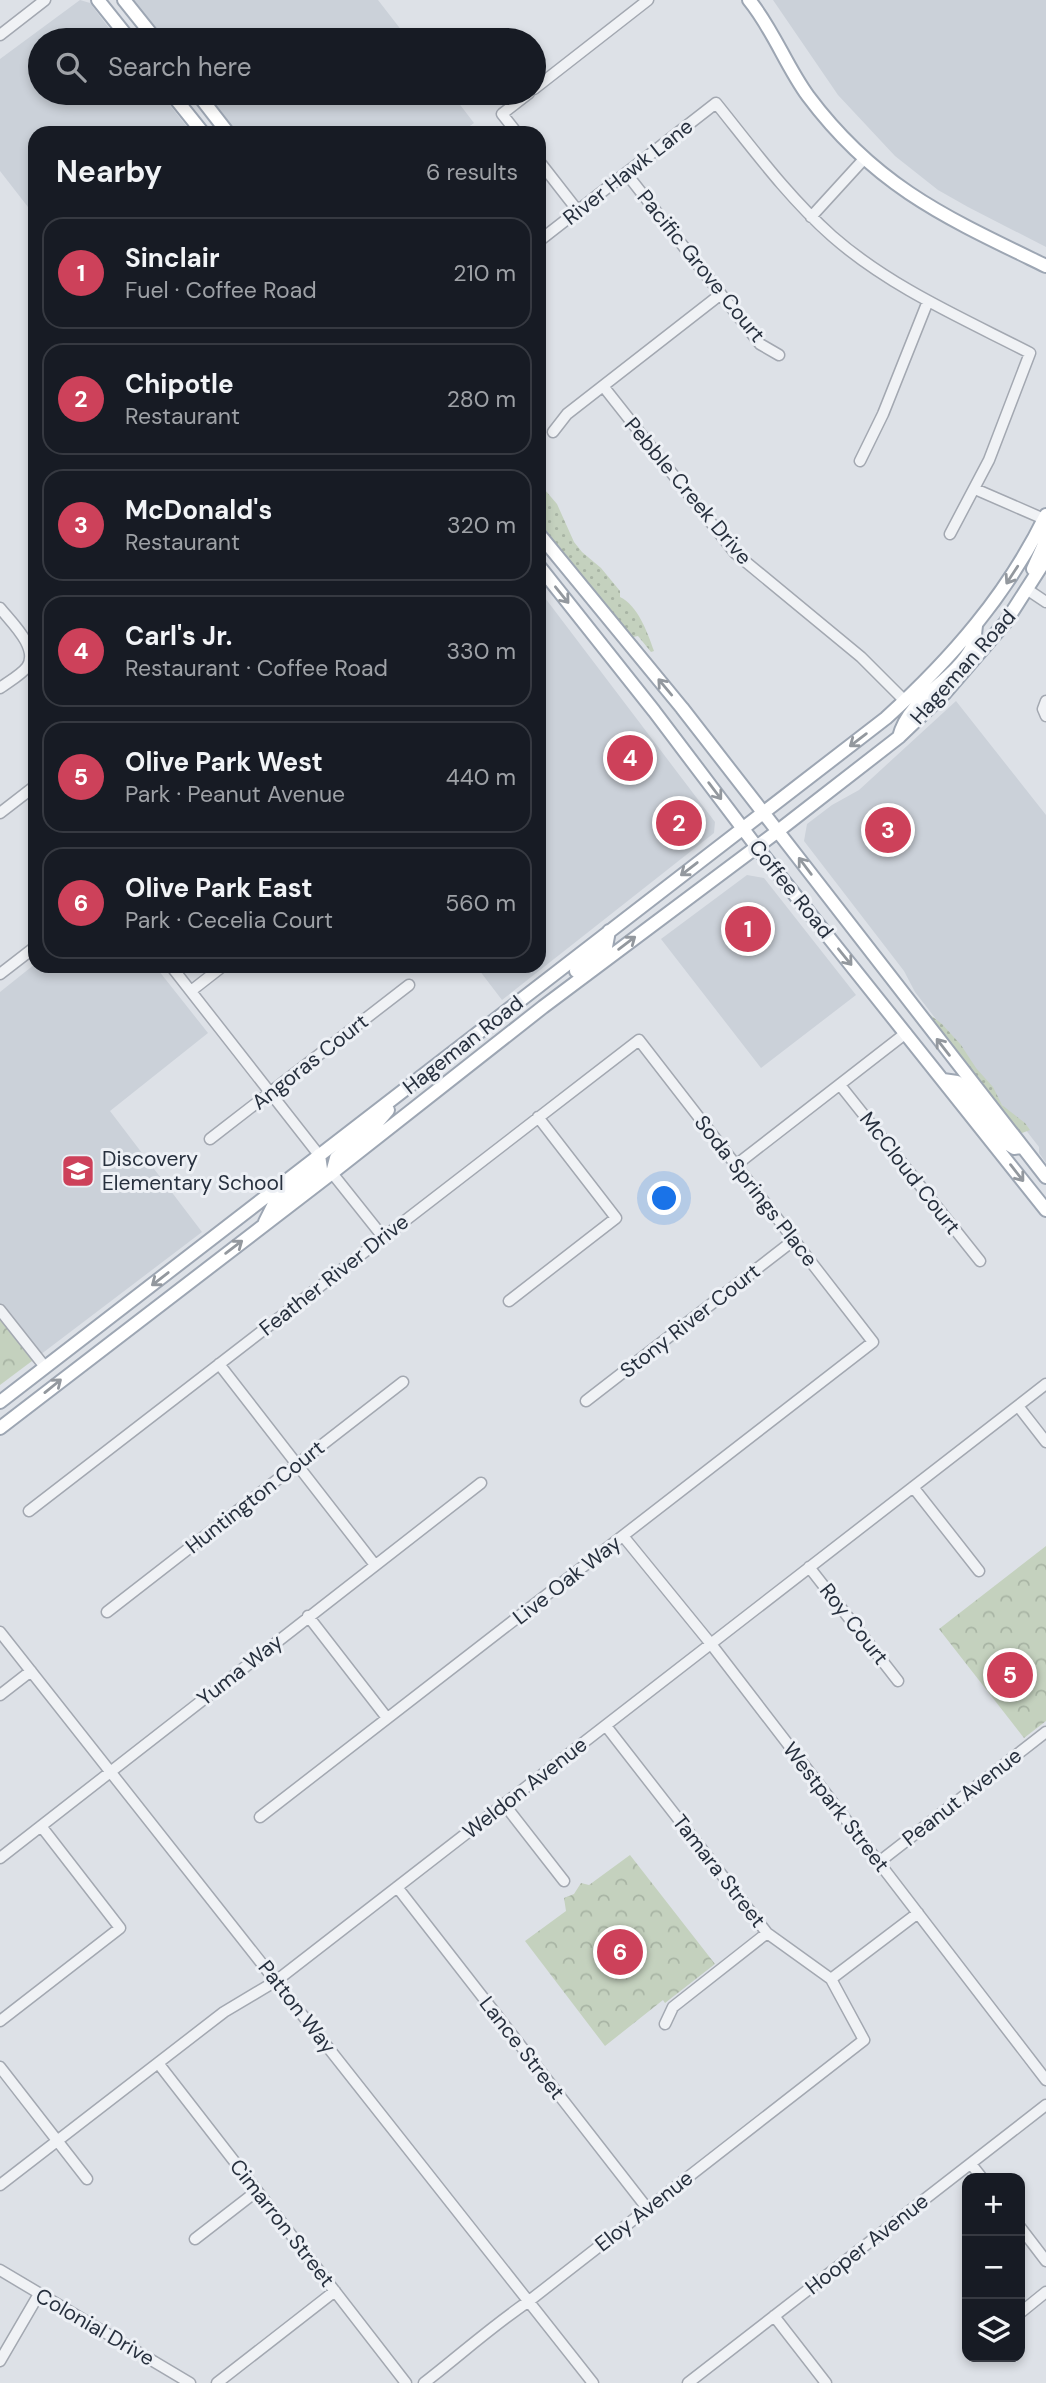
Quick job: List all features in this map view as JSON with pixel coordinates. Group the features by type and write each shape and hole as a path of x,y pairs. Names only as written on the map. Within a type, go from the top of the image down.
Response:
{"main road":[{"path":"98,0 120,28"},
{"path":"124,0 146,28"},
{"path":"749,0 805,93 822,116 864,159 901,189 933,210 1046,266"},
{"path":"181,105 197,126"},
{"path":"206,105 223,126"},
{"path":"1028,590 1034,566 1046,540 1045,517"},
{"name":"Hageman Road","path":"0,1402 886,718 933,675 976,625 1012,576 1045,517"},
{"name":"Coffee Road","path":"546,543 682,708 1046,1177"},
{"name":"Hageman Road","path":"0,1429 542,1007 899,737 944,694 1005,623 1046,559"},
{"name":"Coffee Road","path":"546,575 756,846 1046,1210"},
{"path":"899,737 907,715 953,671 973,646 976,625"},
{"path":"542,1007 560,985 606,947 609,931"},
{"path":"943,1080 957,1083 1006,1143 1014,1148 1022,1147"},
{"path":"332,1173 336,1158 376,1124 404,1092"},
{"path":"263,1225 273,1206 321,1169 319,1155"}],"street":[{"path":"0,35 45,0"},
{"path":"546,80 648,0"},
{"name":"River Hawk Lane","path":"546,236 716,103 778,181 811,217"},
{"path":"511,126 502,114 514,105"},
{"path":"864,159 811,217 860,259 928,301 1030,353 975,489 950,534"},
{"path":"546,170 578,211"},
{"name":"Pacific Grove Court","path":"626,173 760,344 779,355"},
{"path":"552,432 567,414 721,294"},
{"path":"860,461 883,414 928,301"},
{"name":"Pebble Creek Drive","path":"603,386 735,553 861,657 905,701"},
{"path":"975,489 1045,517"},
{"path":"1028,590 1046,602"},
{"path":"0,608 28,648"},
{"path":"0,688 28,664"},
{"path":"0,813 28,792"},
{"path":"0,974 28,952"},
{"path":"177,973 319,1155"},
{"path":"191,991 214,973"},
{"name":"Angoras Court","path":"210,1139 409,985"},
{"path":"736,1165 906,1033"},
{"name":"Feather River Drive","path":"29,1511 639,1040"},
{"name":"Soda Springs Place","path":"639,1040 873,1342"},
{"name":"McCloud Court","path":"840,1085 980,1261"},
{"path":"509,1301 616,1218 538,1117"},
{"path":"332,1173 383,1237"},
{"name":"Stony River Court","path":"586,1401 794,1240"},
{"path":"0,1310 45,1367"},
{"name":"Live Oak Way","path":"260,1817 873,1342"},
{"path":"219,1364 375,1565"},
{"name":"Huntington Court","path":"107,1612 403,1382"},
{"name":"Weldon Avenue","path":"0,2185 224,2012 276,1980 1046,1384"},
{"path":"1018,1406 1046,1442"},
{"name":"Yuma Way","path":"0,1858 481,1483"},
{"path":"913,1487 978,1571"},
{"name":"Westpark Street","path":"623,1536 711,1644 1046,2080"},
{"name":"Roy Court","path":"809,1567 898,1681"},
{"path":"308,1616 387,1718"},
{"name":"Patton Way","path":"0,1632 593,2383"},
{"path":"0,1695 31,1671"},
{"name":"Tamara Street","path":"606,1726 767,1933 831,1979 864,2039"},
{"name":"Peanut Avenue","path":"879,1862 1046,1732"},
{"path":"504,1804 564,1881"},
{"path":"0,2021 120,1928 41,1826"},
{"name":"Lance Street","path":"397,1887 648,2208"},
{"path":"831,1979 918,1913"},
{"path":"666,2024 673,2007 767,1933"},
{"name":"Eloy Avenue","path":"424,2383 488,2333 501,2319 529,2301 864,2039"},
{"name":"Cimarron Street","path":"158,2063 406,2383"},
{"path":"0,2067 87,2179"},
{"name":"Hooper Avenue","path":"688,2383 1046,2105"},
{"path":"971,2164 978,2173"},
{"path":"195,2239 257,2191"},
{"path":"1025,2234 1046,2261"},
{"name":"Colonial Drive","path":"0,2270 191,2383"},
{"path":"217,2383 335,2291"},
{"path":"1025,2309 1046,2292"},
{"path":"0,2361 39,2294"},
{"path":"774,2316 826,2383"}],"shaded area":[{"path":"80,0 90,3 109,28 42,28"},
{"path":"131,0 378,0 400,28 153,28"},
{"path":"773,0 1046,0 1046,247 938,190 895,156 838,95"},
{"path":"28,38 28,105 170,105 186,126 28,126 28,207 0,171 0,59"},
{"path":"212,105 460,105 474,123 470,126 229,126"},
{"path":"546,599 715,822 714,833 546,965"},
{"path":"956,701 1046,815 1046,1163 1039,1153 1039,1147 1025,1129 1020,1128 915,992 904,971 804,841 807,824 832,805 859,790"},
{"path":"747,875 764,878 856,995 761,1068 661,939"},
{"name":"Discovery Elementary School","path":"28,970 28,973 161,973 208,1033 110,1111 202,1232 36,1358 0,1313 0,992"},
{"path":"481,973 536,973 502,1000"}],"green space":[{"path":"546,491 557,504 574,542 601,568 620,591 620,597 637,613 654,651 651,652 638,636 633,637 546,531"},
{"path":"925,1011 942,1024 961,1045 993,1087 1002,1105 1030,1130 1022,1133 1018,1131"},
{"path":"0,1313 36,1358 0,1385"},
{"path":"1046,1546 1046,1721 1024,1738 939,1629"},
{"path":"630,1855 715,1964 665,2003 663,2000 605,2046 525,1941 566,1911 564,1898 574,1894 581,1883 589,1885"}],"place":[{"name":"Carl's Jr.","path":"630,758"},
{"name":"Chipotle","path":"679,823"},
{"name":"McDonald's","path":"888,830"},
{"name":"Sinclair","path":"748,929"},
{"name":"Discovery Elementary School","path":"78,1171"},
{"name":"Olive Park West","path":"1010,1675"},
{"name":"Olive Park East","path":"620,1952"}]}
